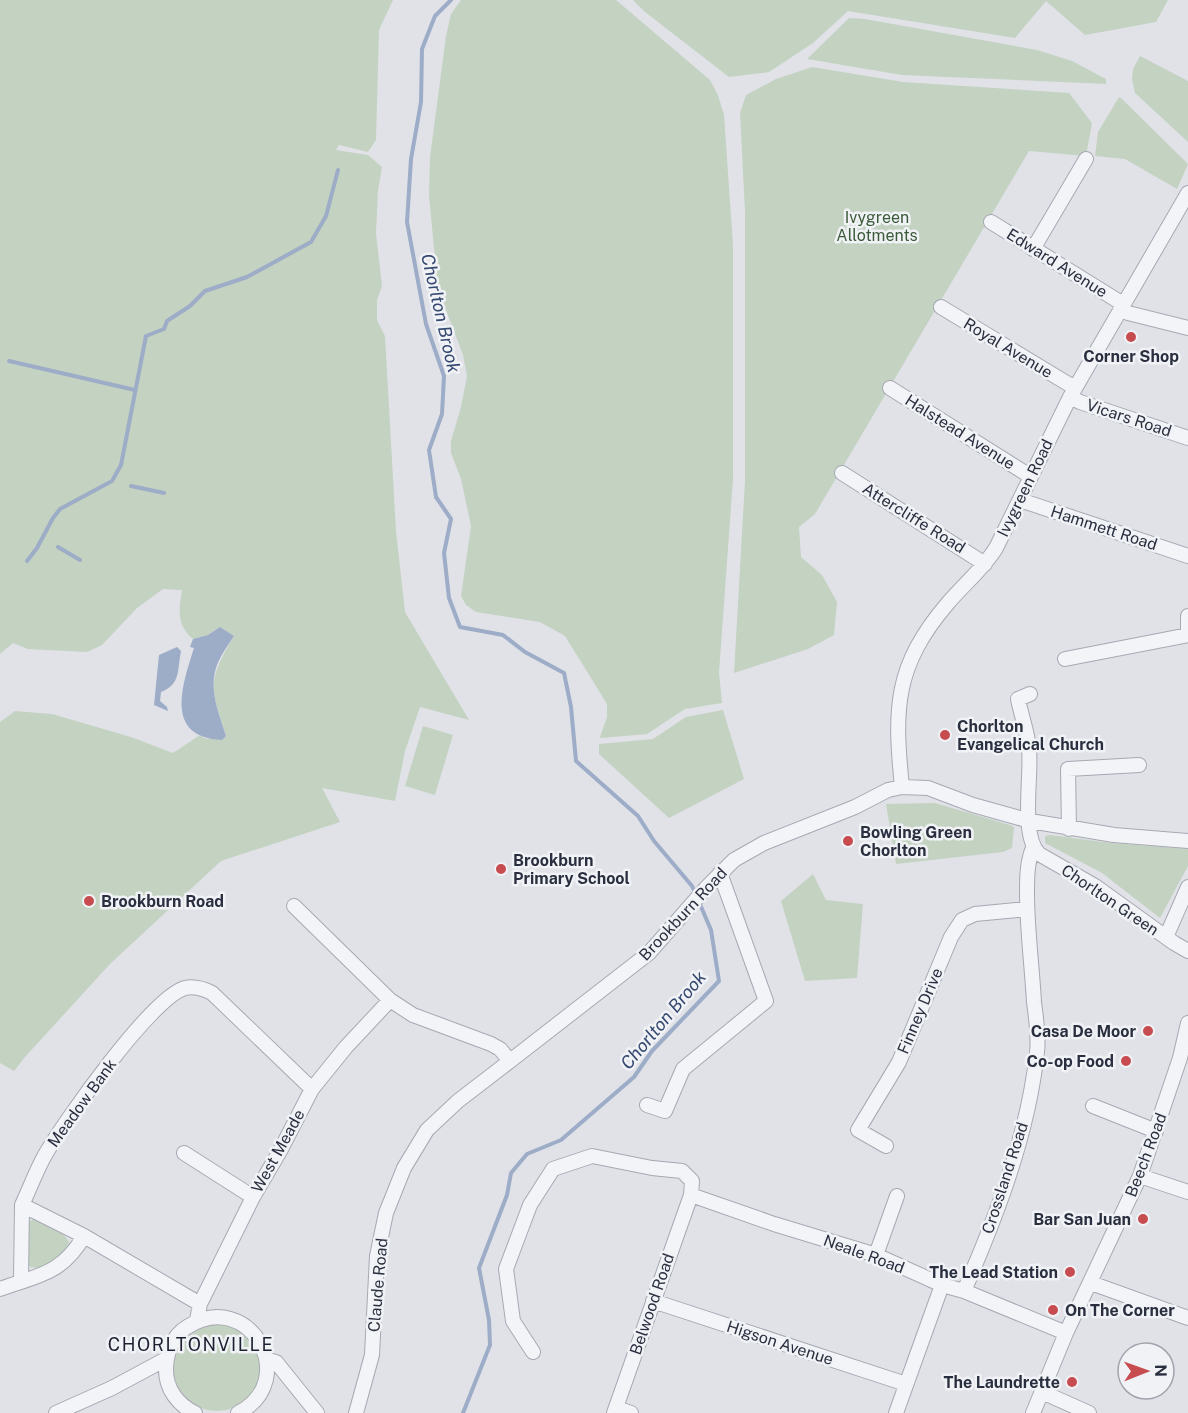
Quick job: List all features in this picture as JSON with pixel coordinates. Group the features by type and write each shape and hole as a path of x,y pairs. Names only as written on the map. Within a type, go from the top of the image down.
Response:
{"street":[{"path":"1033,249 1086,159"},
{"name":"Ivygreen Road","path":"902,787 898,752 898,719 903,679 910,660 938,615 985,564 996,548 1072,392 1188,193"},
{"name":"Edward Avenue","path":"991,222 1122,306 1128,313 1188,328"},
{"name":"Royal Avenue","path":"941,307 1072,392"},
{"name":"Halstead Avenue","path":"890,388 1030,476"},
{"name":"Vicars Road","path":"1072,392 1080,402 1188,438"},
{"name":"Attercliffe Road","path":"842,473 985,564"},
{"name":"Hammett Road","path":"1020,500 1188,556"},
{"path":"1065,659 1188,635 1188,616"},
{"path":"1030,694 1018,699 1029,749 1029,834 1033,848"},
{"path":"1069,829 1068,769 1139,765"},
{"name":"Brookburn Road","path":"510,1061 649,952 734,860 764,843 855,807 875,796 902,787 928,788 973,805 1029,821 1069,829 1188,841"},
{"name":"Crossland Road","path":"964,1291 1005,1190 1017,1149 1034,1070 1037,1050 1027,909 1029,857 1033,848"},
{"name":"Chorlton Green","path":"1033,848 1039,854 1095,886 1166,937 1188,887"},
{"path":"647,1105 665,1111 683,1068 766,1001 720,873"},
{"path":"294,906 390,1000 413,1015 491,1044 500,1049 510,1061"},
{"name":"Finney Drive","path":"886,1146 858,1130 899,1062 951,937 962,920 975,914 1027,909"},
{"path":"1166,937 1188,951"},
{"name":"Meadow Bank","path":"22,1205 45,1156 95,1083 145,1020 164,1002 184,988 203,989 212,993 312,1089"},
{"name":"West Meade","path":"197,1320 200,1304 253,1197 312,1089 346,1047 390,1000"},
{"name":"Beech Road","path":"1033,1413 1066,1334 1140,1176 1184,1059 1188,1023"},
{"name":"Claude Road","path":"356,1413 372,1354 377,1256 386,1213 404,1168 427,1130 458,1101 510,1061"},
{"path":"1093,1106 1156,1131"},
{"path":"184,1153 253,1197"},
{"path":"533,1352 513,1321 506,1269 530,1204 553,1169 592,1156 652,1168 682,1171 692,1181 692,1195"},
{"path":"1140,1176 1188,1192"},
{"name":"Neale Road","path":"692,1195 774,1224 876,1255 942,1285 964,1291 1066,1334"},
{"name":"Belwood Road","path":"615,1411 692,1195"},
{"path":"876,1255 897,1196"},
{"path":"21,1281 22,1205 84,1236 200,1304"},
{"path":"0,1289 56,1269 74,1254 84,1236"},
{"path":"1091,1283 1188,1318"},
{"path":"896,1413 942,1285"},
{"name":"Higson Avenue","path":"653,1301 906,1384"},
{"path":"195,1413 180,1409 169,1386 166,1359 172,1343 182,1329 197,1320 213,1316 230,1318 245,1325 257,1336 268,1360 265,1383 258,1397 238,1413"},
{"path":"56,1413 112,1388 166,1359"},
{"path":"268,1360 276,1362 317,1413"},
{"path":"1042,1392 1089,1413"},
{"path":"615,1411 631,1413"}],"green space":[{"path":"0,0 393,0 379,30 376,140 368,152 339,145 336,150 368,155 382,167 378,190 376,233 382,286 377,300 377,320 385,336 396,531 405,612 469,720 420,707 405,751 395,801 322,788 340,822 221,861 110,964 14,1071 0,1063 0,722 15,711 52,714 131,737 173,753 200,735 206,739 226,736 214,695 214,684 219,664 234,636 220,627 208,635 193,639 181,622 182,590 163,589 137,608 102,645 87,652 28,649 13,643 0,654"},
{"path":"461,0 616,0 710,80 718,95 724,115 733,245 733,479 719,673 722,703 685,709 647,734 601,738 607,717 607,704 565,636 540,622 476,612 466,605 461,596 471,526 461,479 451,453 451,441 467,376 463,355 438,289 429,196 430,157 446,36 451,14"},
{"path":"633,0 1168,0 1156,22 1085,35 1046,1 1015,38 848,11 813,43 769,72 729,77 645,12"},
{"path":"849,18 1037,50 1072,61 1106,79 1106,84 902,75 807,59"},
{"path":"1140,56 1188,81 1188,142 1135,93 1132,80 1133,69"},
{"name":"Ivygreen Allotments","path":"812,67 903,82 1069,93 1092,123 1086,156 1029,151 815,514 799,527 801,557 822,575 837,602 834,635 808,649 734,673 745,481 745,212 740,113 746,95 776,79"},
{"path":"1119,97 1188,164 1177,189 1125,159 1095,156 1098,132"},
{"path":"723,710 744,779 669,818 599,754 599,744 653,739 686,717"},
{"path":"423,726 453,735 435,795 405,786"},
{"path":"935,803 1014,827 1012,848 1003,852 896,864 886,804"},
{"path":"1045,836 1111,843 1188,849 1188,866 1160,918 1102,873 1045,843"},
{"path":"813,874 826,900 863,904 857,978 805,981 781,901"},
{"path":"37,1218 63,1234 69,1242 65,1256 43,1269 30,1267 26,1250 28,1226 30,1221"},
{"path":"217,1323 234,1326 248,1336 258,1350 261,1367 258,1384 248,1398 234,1408 217,1411 200,1408 186,1398 176,1384 173,1367 176,1350 186,1336 200,1326"}],"water":[{"path":"220,627 234,636 220,658 215,674 214,692 226,736 222,740 204,737 191,730 184,720 182,707 185,678 194,648 190,647 193,639 208,635"},
{"path":"177,647 181,651 177,676 172,685 161,692 160,701 168,711 154,705 159,655"}],"waterway":[{"name":"Chorlton Brook","path":"451,0 435,16 422,49 421,102 411,159 407,222 426,324 444,376 442,414 429,450 436,497 451,519 444,553 449,598 460,627 503,635 525,652 564,673 571,707 576,761 638,816 654,841 692,886 696,895"},
{"path":"27,561 60,509 112,481 121,465 146,336 164,329 167,321 190,306 205,291 247,277 311,242 326,216 338,170"},
{"path":"9,361 135,390"},
{"path":"131,486 164,493"},
{"path":"58,547 80,560"},
{"name":"Chorlton Brook","path":"463,1413 490,1345 489,1320 479,1268 507,1195 511,1173 527,1154 561,1140 634,1077 652,1051 719,981 711,930 699,902"}],"place":[{"name":"Corner Shop","path":"1131,337"},
{"name":"Chorlton Evangelical Church","path":"945,735"},
{"name":"Bowling Green Chorlton","path":"848,841"},
{"name":"Brookburn Primary School","path":"501,869"},
{"name":"Brookburn Road","path":"89,901"},
{"name":"Casa De Moor","path":"1148,1031"},
{"name":"Co-op Food","path":"1126,1061"},
{"name":"Bar San Juan","path":"1143,1219"},
{"name":"The Lead Station","path":"1070,1272"},
{"name":"On The Corner","path":"1053,1310"},
{"name":"The Laundrette","path":"1072,1382"}],"district":[{"name":"CHORLTONVILLE","path":"191,1344"}]}
